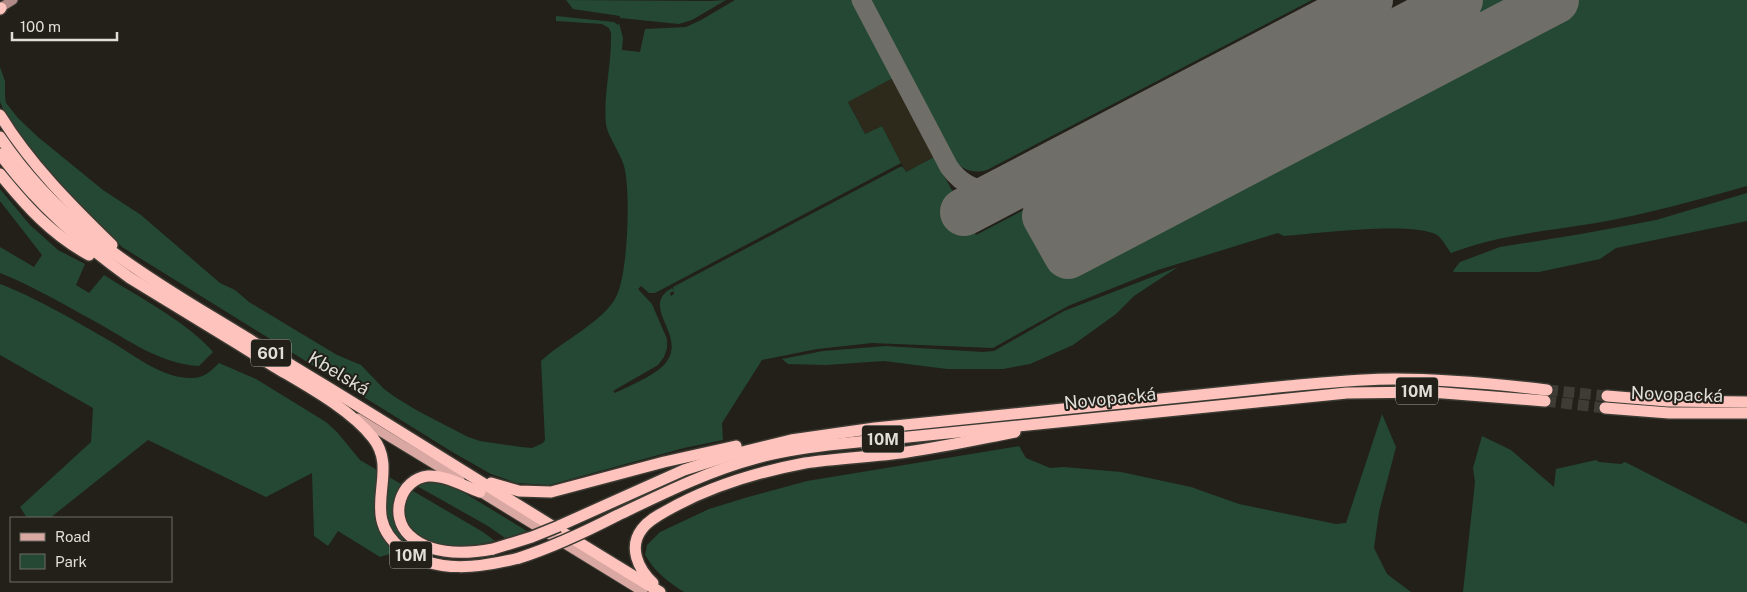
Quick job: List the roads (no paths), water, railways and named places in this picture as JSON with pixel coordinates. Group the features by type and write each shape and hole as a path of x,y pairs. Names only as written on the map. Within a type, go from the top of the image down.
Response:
{"highway":[{"path":"0,114 26,153 43,174 134,274"},
{"name":"Kbelská","path":"0,137 24,170 51,201 134,274 334,403"},
{"name":"Kbelská","path":"0,154 16,176 61,224 100,256 134,274 467,472 520,507 662,592"},
{"path":"0,174 35,215 58,235 77,249 134,274"},
{"name":"Novopacká","path":"334,403 374,439 382,457 383,474 380,509 383,523 396,544 407,553 432,563 462,567 519,558 544,550 684,484 734,464 797,449 1289,398 1374,392 1546,395 1433,380 1392,379 904,425 809,437"},
{"name":"Novopacká","path":"1747,402 1606,402 1678,413 1747,413"},
{"name":"10M","path":"662,592 640,567 636,552 637,537 649,521 696,496 752,476 805,464 916,451 1088,418"},
{"name":"10M","path":"467,472 512,490 535,493 551,492 753,442 809,437"},
{"name":"10M","path":"480,492 441,478 428,476 418,479 408,487 400,500 399,515 402,525 408,534 418,542 444,551 464,553 494,549 532,538 655,482 719,458 809,437"}],"main road":[{"path":"0,8 13,0"},
{"name":"Kbelská","path":"334,403 643,592"}],"tunnel":[{"path":"1547,390 1607,396"},
{"path":"1545,401 1605,408"}]}
